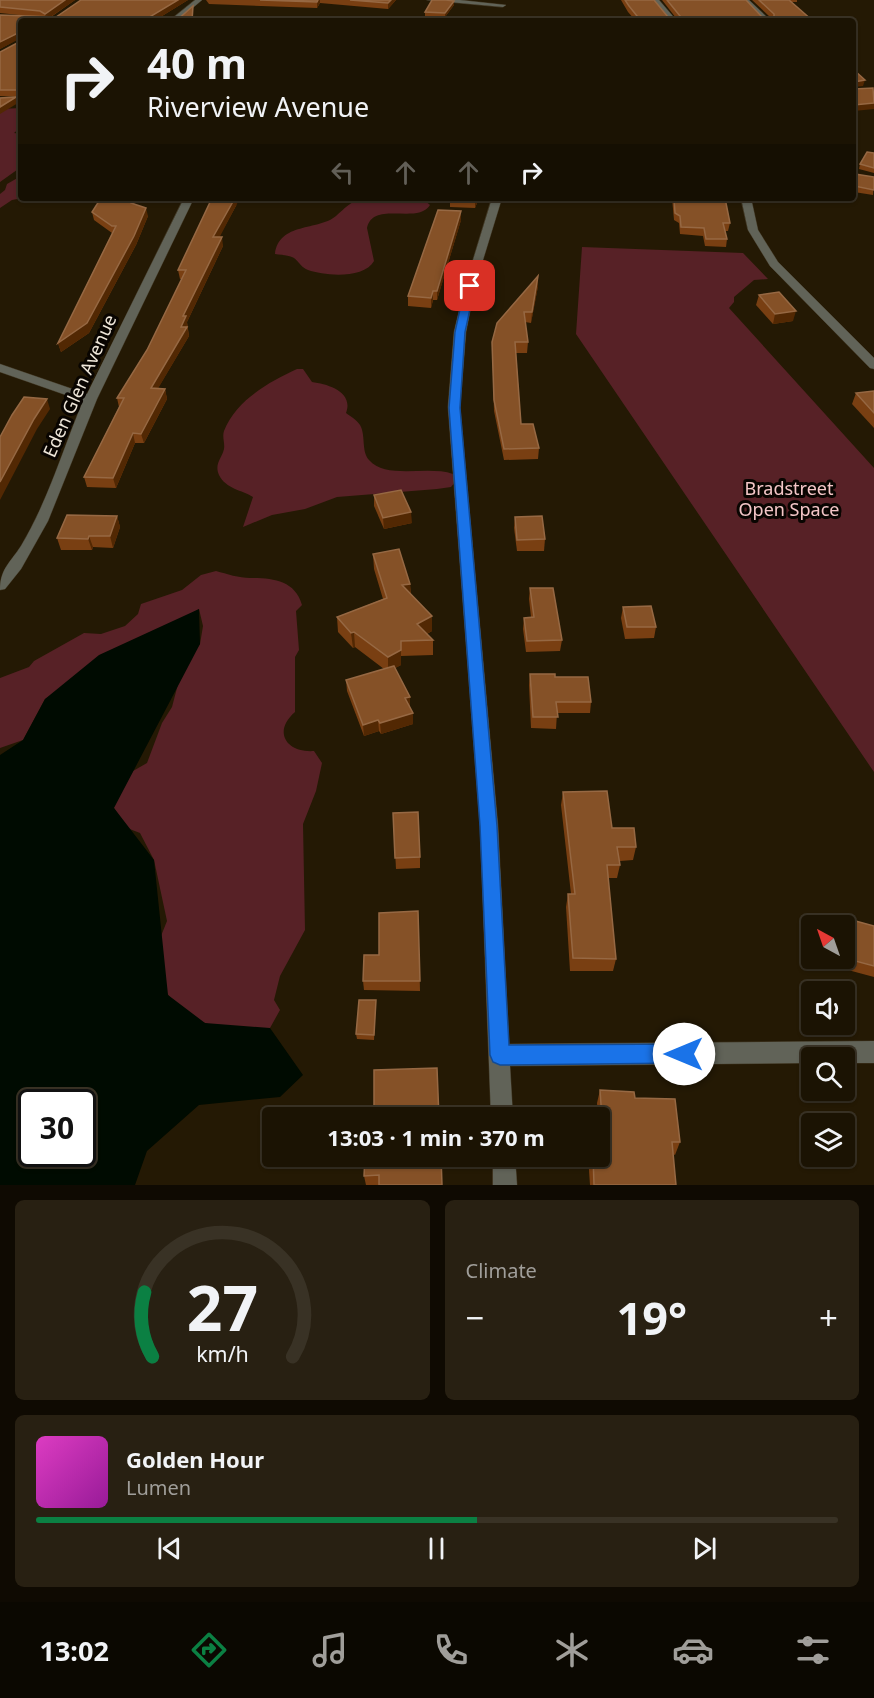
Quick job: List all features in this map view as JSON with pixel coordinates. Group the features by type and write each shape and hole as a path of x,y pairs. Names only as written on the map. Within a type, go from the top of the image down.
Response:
{"main road":[{"path":"0,100 18,99"}],"street":[{"path":"177,18 199,0"},
{"path":"430,0 503,5"},
{"path":"655,0 670,18"},
{"path":"745,0 763,18"},
{"name":"Eden Glen Avenue","path":"2,579 44,515 91,400 188,201"},
{"path":"496,201 470,286 460,332 454,408 489,826 502,1107"},
{"path":"747,201 753,230 774,264 874,365"},
{"path":"0,368 91,400"},
{"path":"500,1055 874,1052"},
{"path":"504,1167 505,1185"}],"green space":[{"path":"18,108 18,130 14,133 18,134 18,169 0,182 0,109"},
{"path":"18,178 18,199 0,208 0,194 5,190 7,184"},
{"path":"356,201 425,201 430,205 424,211 378,215 371,220 367,228 374,261 362,271 334,275 315,272 306,269 292,257 275,254 278,244 291,232 328,221"},
{"name":"Bradstreet Open Space","path":"582,247 743,253 768,279 754,280 734,297 734,302 729,308 874,468 874,772 576,334"},
{"path":"297,369 303,369 312,382 332,387 343,394 347,406 346,413 360,425 367,456 376,466 396,471 432,471 453,474 455,482 451,487 437,489 337,497 305,509 272,515 243,527 253,497 230,486 219,475 217,468 224,449 224,431 229,420 245,401 265,386"},
{"path":"216,571 282,582 294,590 299,597 302,605 296,611 299,650 295,657 295,712 284,727 284,734 290,745 304,751 314,751 322,763 316,791 303,824 305,930 280,976 274,1000 280,1010 270,1028 243,1032 200,1021 171,999 165,990 161,936 167,921 154,860 140,833 127,828 114,808 114,803 133,771 147,763 162,723 172,707 182,669 200,644 203,626 199,609 45,699 23,740 0,748 0,678 29,667 34,661 84,633 101,634 125,626 138,614 141,604 182,590 201,575"}],"shaded area":[{"path":"199,609 200,644 114,808 154,860 168,995 205,1023 270,1028 303,1075 280,1097 199,1105 147,1151 135,1185 0,1185 0,755 23,740 45,699 99,655"}],"building":[{"path":"0,0 65,0 45,14 40,11 0,7"},
{"path":"81,0 178,0 148,18 18,18 18,33 0,42 0,15 56,17"},
{"path":"260,0 318,0 317,2"},
{"path":"350,0 391,0 388,3"},
{"path":"432,0 454,1 445,13 425,12"},
{"path":"625,0 654,0 668,17 678,18 639,18"},
{"path":"667,0 746,0 762,17 774,17 774,14 759,0 789,0 810,18 678,18 680,16"},
{"path":"193,6 192,18 179,18"},
{"path":"18,43 18,90 0,90 0,52"},
{"path":"856,72 865,80 856,82"},
{"path":"873,88 874,103 856,105 856,89"},
{"path":"16,97 0,107 0,98"},
{"path":"867,152 874,153 874,168 860,164"},
{"path":"856,174 874,177 874,190 856,186"},
{"path":"99,201 131,201 131,203 146,208 134,236 87,323 58,343 116,226 112,226 92,212"},
{"path":"211,201 233,201 213,237 222,237 183,316 186,316 181,327 187,327 151,388 165,389 141,434 133,433 113,478 84,477 124,398 117,398 147,350 186,270 178,270"},
{"path":"674,201 726,201 730,223 723,223 727,239 706,239 704,228 681,227 680,216 675,213"},
{"path":"438,210 461,211 437,291 433,291 431,298 408,296"},
{"path":"538,276 532,312 524,312 528,342 515,342 521,424 533,424 539,448 504,449 494,400 492,342 497,323"},
{"path":"779,292 796,311 775,314 759,295"},
{"path":"874,391 874,413 856,393"},
{"path":"24,397 47,399 0,482 0,437"},
{"path":"401,490 411,512 383,518 374,495"},
{"path":"67,515 117,516 110,536 89,536 88,539 57,538"},
{"path":"542,516 545,539 517,540 515,517"},
{"path":"399,549 410,584 402,585 432,616 417,624 433,640 401,641 401,650 388,657 354,632 351,633 337,617 387,598 373,554"},
{"path":"530,588 553,588 562,640 527,641 524,618 534,617"},
{"path":"651,606 656,627 627,627 623,607"},
{"path":"394,666 410,697 405,698 413,713 380,723 378,720 363,725 346,680"},
{"path":"530,674 588,677 591,702 556,702 558,717 533,717"},
{"path":"607,791 612,828 634,828 636,847 617,847 620,865 607,865 616,959 573,958 568,894 575,894 563,792"},
{"path":"418,812 420,857 395,858 393,813"},
{"path":"418,911 420,981 363,981 364,955 379,955 379,913"},
{"path":"855,921 874,926 874,966 855,961"},
{"path":"359,1000 376,1000 374,1035 356,1034"},
{"path":"437,1068 439,1107 374,1107 374,1070"},
{"path":"600,1090 634,1092 635,1098 675,1099 680,1142 672,1142 676,1185 594,1185 593,1167 610,1167 610,1107 601,1107"},
{"path":"364,1167 441,1167 442,1185 379,1185 379,1175 364,1176"}],"route":[{"path":"470,286 460,332 454,408 489,826 500,1055 684,1054"}]}
